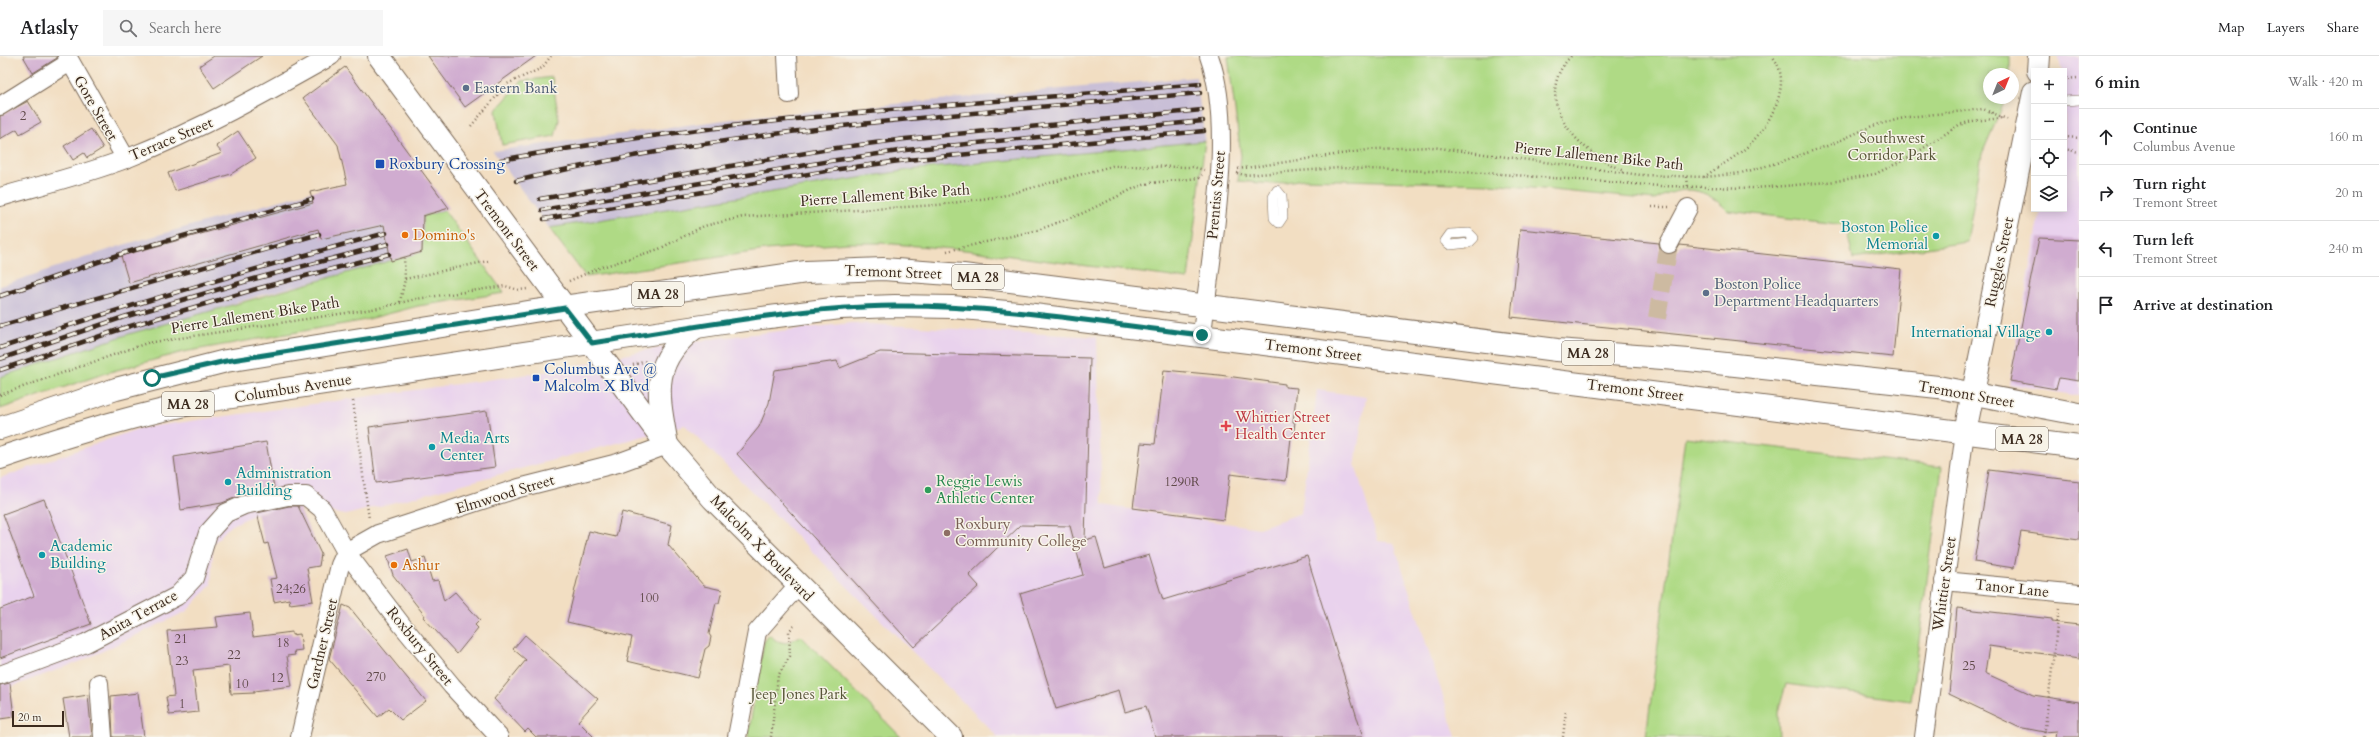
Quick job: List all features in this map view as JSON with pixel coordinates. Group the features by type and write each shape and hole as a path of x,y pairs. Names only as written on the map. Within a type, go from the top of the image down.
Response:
{"main road":[{"name":"Tremont Street","path":"379,56 592,343 696,327 840,308 902,306 952,307 1018,313 1202,335 2079,447"},
{"path":"2038,68 2039,56"},
{"name":"Ruggles Street","path":"1965,432 2032,104"},
{"name":"Tremont Street","path":"565,308 806,272 883,269 963,275 1205,307 1550,349 1800,371 1938,387 2079,414"},
{"name":"MA 28","path":"0,428 137,382 226,361 565,308"},
{"path":"667,445 659,397 660,373 672,349 680,339 696,327"},
{"name":"Malcolm X Boulevard","path":"592,343 667,445 713,499 951,737"},
{"name":"Columbus Avenue","path":"0,458 104,424 180,406 592,343"}],"street":[{"name":"Terrace Street","path":"0,197 126,159 212,122 331,56"},
{"path":"787,56 789,94"},
{"name":"Prentiss Street","path":"1202,335 1220,171 1220,116 1215,77 1209,56"},
{"name":"Gore Street","path":"69,59 126,159"},
{"path":"0,106 69,59"},
{"path":"1669,244 1688,208"},
{"name":"Whittier Street","path":"1924,737 1965,432"},
{"name":"Elmwood Street","path":"346,552 372,537 518,488 618,463 667,445"},
{"name":"Anita Terrace","path":"0,675 86,644 177,596 194,578 208,533 226,513 244,505 288,496 306,496 322,509 346,552"},
{"name":"Gardner Street","path":"300,737 340,565 346,552"},
{"name":"Roxbury Street","path":"346,552 401,624 452,686 499,737"},
{"name":"Tanor Lane","path":"1944,581 2079,594"},
{"path":"737,737 756,632 798,585"},
{"path":"99,682 103,737"}],"lane":[{"path":"2067,101 2079,100"}],"path":[{"path":"471,126 506,84 542,68 551,56"},
{"path":"1571,56 1561,66 1555,84 1557,107 1566,128 1585,148 1612,167 1631,174"},
{"path":"1703,177 1751,143 1771,117 1780,93 1781,76 1772,56"},
{"path":"2067,79 2078,78"},
{"name":"Pierre Lallement Bike Path","path":"1978,109 1988,110 2004,118 1972,121 1959,124 1899,164 1865,176 1837,181 1778,187 1688,186 1419,170 1339,168 1244,175 1231,172 1238,168 1375,149 1432,147 1631,174 1703,177 1741,173 1780,162 1830,145 1872,126 1908,117 1978,109"},
{"path":"2067,137 2079,138"},
{"path":"2067,150 2079,152"},
{"name":"Pierre Lallement Bike Path","path":"573,280 599,268 659,250 704,226 743,217 938,205 1002,196 1112,166 1194,167 1206,170"},
{"path":"1687,177 1688,186"},
{"path":"946,251 1038,230 1081,214 1137,187 1150,183 1199,178"},
{"path":"400,302 405,279 404,257"},
{"path":"405,279 488,261"},
{"name":"Pierre Lallement Bike Path","path":"0,395 147,343 379,308 400,302 505,286 519,290"},
{"path":"354,401 372,537"},
{"path":"2044,737 2061,592"},
{"path":"771,737 778,676 790,656 789,631 794,626"},
{"path":"1563,737 1566,711"}],"shaded area":[{"name":"International Village","path":"2058,56 2079,56 2079,396 2009,384 2040,212 2067,212 2067,68 2061,68"},
{"path":"1196,77 1205,141 909,170 549,228 493,151 747,117"},
{"path":"310,192 313,203 121,256 129,283 318,229 321,239 384,225 391,261 258,296 0,377 0,286 123,245"},
{"name":"Roxbury Community College","path":"851,323 1097,337 1102,505 1259,528 1301,513 1317,390 1366,397 1355,464 1378,541 1394,543 1456,737 998,737 685,425 346,515 307,508 262,511 230,526 213,544 211,585 187,611 84,660 0,691 0,478 140,428 559,370 642,351 710,339"}],"green space":[{"name":"Southwest Corridor Park","path":"2010,56 2010,68 1983,68 1983,104 2003,104 1982,154 1967,242 1853,259 1846,225 1728,211 1711,197 1694,190 1675,192 1655,200 1491,184 1304,179 1273,184 1238,181 1241,156 1228,57"},
{"path":"552,77 559,120 555,136 502,145 496,110 522,81"},
{"path":"1205,141 1188,279 965,250 882,243 846,243 766,250 586,277 549,228 909,170"},
{"path":"444,210 504,293 418,306 361,321 183,352 106,373 0,409 0,377 129,334 421,252 423,216"},
{"path":"1685,437 1942,467 1911,701 1786,684 1778,713 1779,737 1646,737"},
{"name":"Jeep Jones Park","path":"769,635 777,641 786,643 801,636 901,737 748,737 764,642"}],"building":[{"path":"23,56 57,56 57,58 33,73"},
{"path":"214,56 262,56 214,88 199,66"},
{"path":"428,56 536,56 465,107"},
{"name":"Roxbury Crossing","path":"345,67 449,208 423,216 422,252 391,261 384,225 321,239 318,229 129,283 121,256 313,203 310,192 347,184 338,145 303,98"},
{"path":"28,101 41,122 20,134 17,129 0,139 0,116"},
{"path":"91,129 103,148 87,158 84,153 73,160 64,146"},
{"path":"238,131 256,158 231,174 175,191 168,173 222,153 216,146"},
{"name":"Boston Police Department Headquarters","path":"1520,229 1659,243 1660,250 1669,254 1675,253 1680,245 1901,269 1893,357 1511,317"},
{"name":"International Village","path":"2039,238 2079,240 2079,381 2059,378 2056,389 2010,381"},
{"path":"880,352 1090,358 1085,540 1096,537 1105,568 1149,555 1163,600 1307,556 1363,737 1155,737 1146,706 1125,712 1119,690 1056,709 1020,594 1083,575 1070,526 1021,525 969,575 979,586 914,647 737,454 759,427 769,403 775,370 837,361 840,368"},
{"path":"1164,370 1219,375 1285,384 1285,387 1297,388 1293,422 1295,422 1293,438 1291,438 1286,481 1230,474 1224,520 1133,508 1141,443 1155,444"},
{"name":"Media Arts Center","path":"487,411 495,467 376,483 369,427"},
{"name":"Administration Building","path":"266,442 274,488 242,495 222,503 181,510 174,457"},
{"path":"1989,470 2079,481 2079,540 2021,532 2014,568 1974,562"},
{"name":"Academic Building","path":"44,499 91,624 0,658 0,609 34,596 3,514"},
{"path":"289,506 298,506 321,554 319,566 307,568 313,601 290,604 289,599 274,602 270,579 277,578 268,543 265,544 257,513"},
{"path":"622,512 672,525 668,545 704,586 722,590 719,603 716,603 709,634 711,637 709,646 705,649 698,678 627,661 632,637 567,622 589,531 616,537"},
{"path":"408,549 412,562 425,558 432,581 438,580 444,601 455,592 480,620 475,625 478,628 457,654 423,617 425,616 393,575 387,556"},
{"path":"343,605 350,608 426,701 401,720 389,708 378,717 329,659"},
{"path":"1957,608 2052,619 2052,622 2079,625 2079,659 1989,646 1985,673 2033,695 2079,702 2079,737 2056,737 2057,731 2044,732 2018,727 1949,694"},
{"path":"250,613 253,637 292,632 292,635 300,634 302,650 294,651 295,655 287,656 292,686 254,691 254,693 231,694 229,666 193,670 198,712 169,715 166,697 174,696 167,631 218,627 216,617"},
{"path":"525,635 598,699 578,721 594,737 536,737 528,729 525,732 494,699 526,660 513,649"},
{"path":"10,683 14,717 0,719 0,685"},
{"path":"138,693 144,737 113,737 111,696"},
{"path":"88,695 92,737 69,737 63,699"}],"tunnel":[{"path":"1657,318 1669,244"}],"railway":[{"path":"501,160 588,145 762,123 937,106 1200,84"},
{"path":"516,181 600,162 685,147 856,124 1200,93"},
{"path":"540,199 829,149 905,139 1202,110"},
{"path":"542,210 830,161 906,150 1203,121"},
{"path":"544,219 832,170 907,160 1204,131"},
{"path":"0,296 124,253 312,199"},
{"path":"0,348 192,288 386,233"},
{"path":"0,326 319,234"},
{"path":"0,359 124,317 254,279 388,244"},
{"path":"0,370 127,327 256,289 389,254"}],"place":[{"name":"Eastern Bank","path":"466,88"},
{"name":"Roxbury Crossing","path":"380,164"},
{"name":"Domino's","path":"405,235"},
{"name":"Boston Police Memorial","path":"1936,236"},
{"name":"Boston Police Department Headquarters","path":"1706,293"},
{"name":"International Village","path":"2049,332"},
{"name":"Columbus Ave @ Malcolm X Blvd","path":"536,378"},
{"name":"Whittier Street Health Center","path":"1226,426"},
{"name":"Media Arts Center","path":"432,447"},
{"name":"Administration Building","path":"228,482"},
{"name":"Reggie Lewis Athletic Center","path":"928,490"},
{"name":"Roxbury Community College","path":"947,533"},
{"name":"Academic Building","path":"42,555"},
{"name":"Ashur","path":"394,565"}],"route":[{"path":"152,378 226,361 534,311 565,308 592,343 723,323 840,308 895,306 977,309 1202,335"}]}
